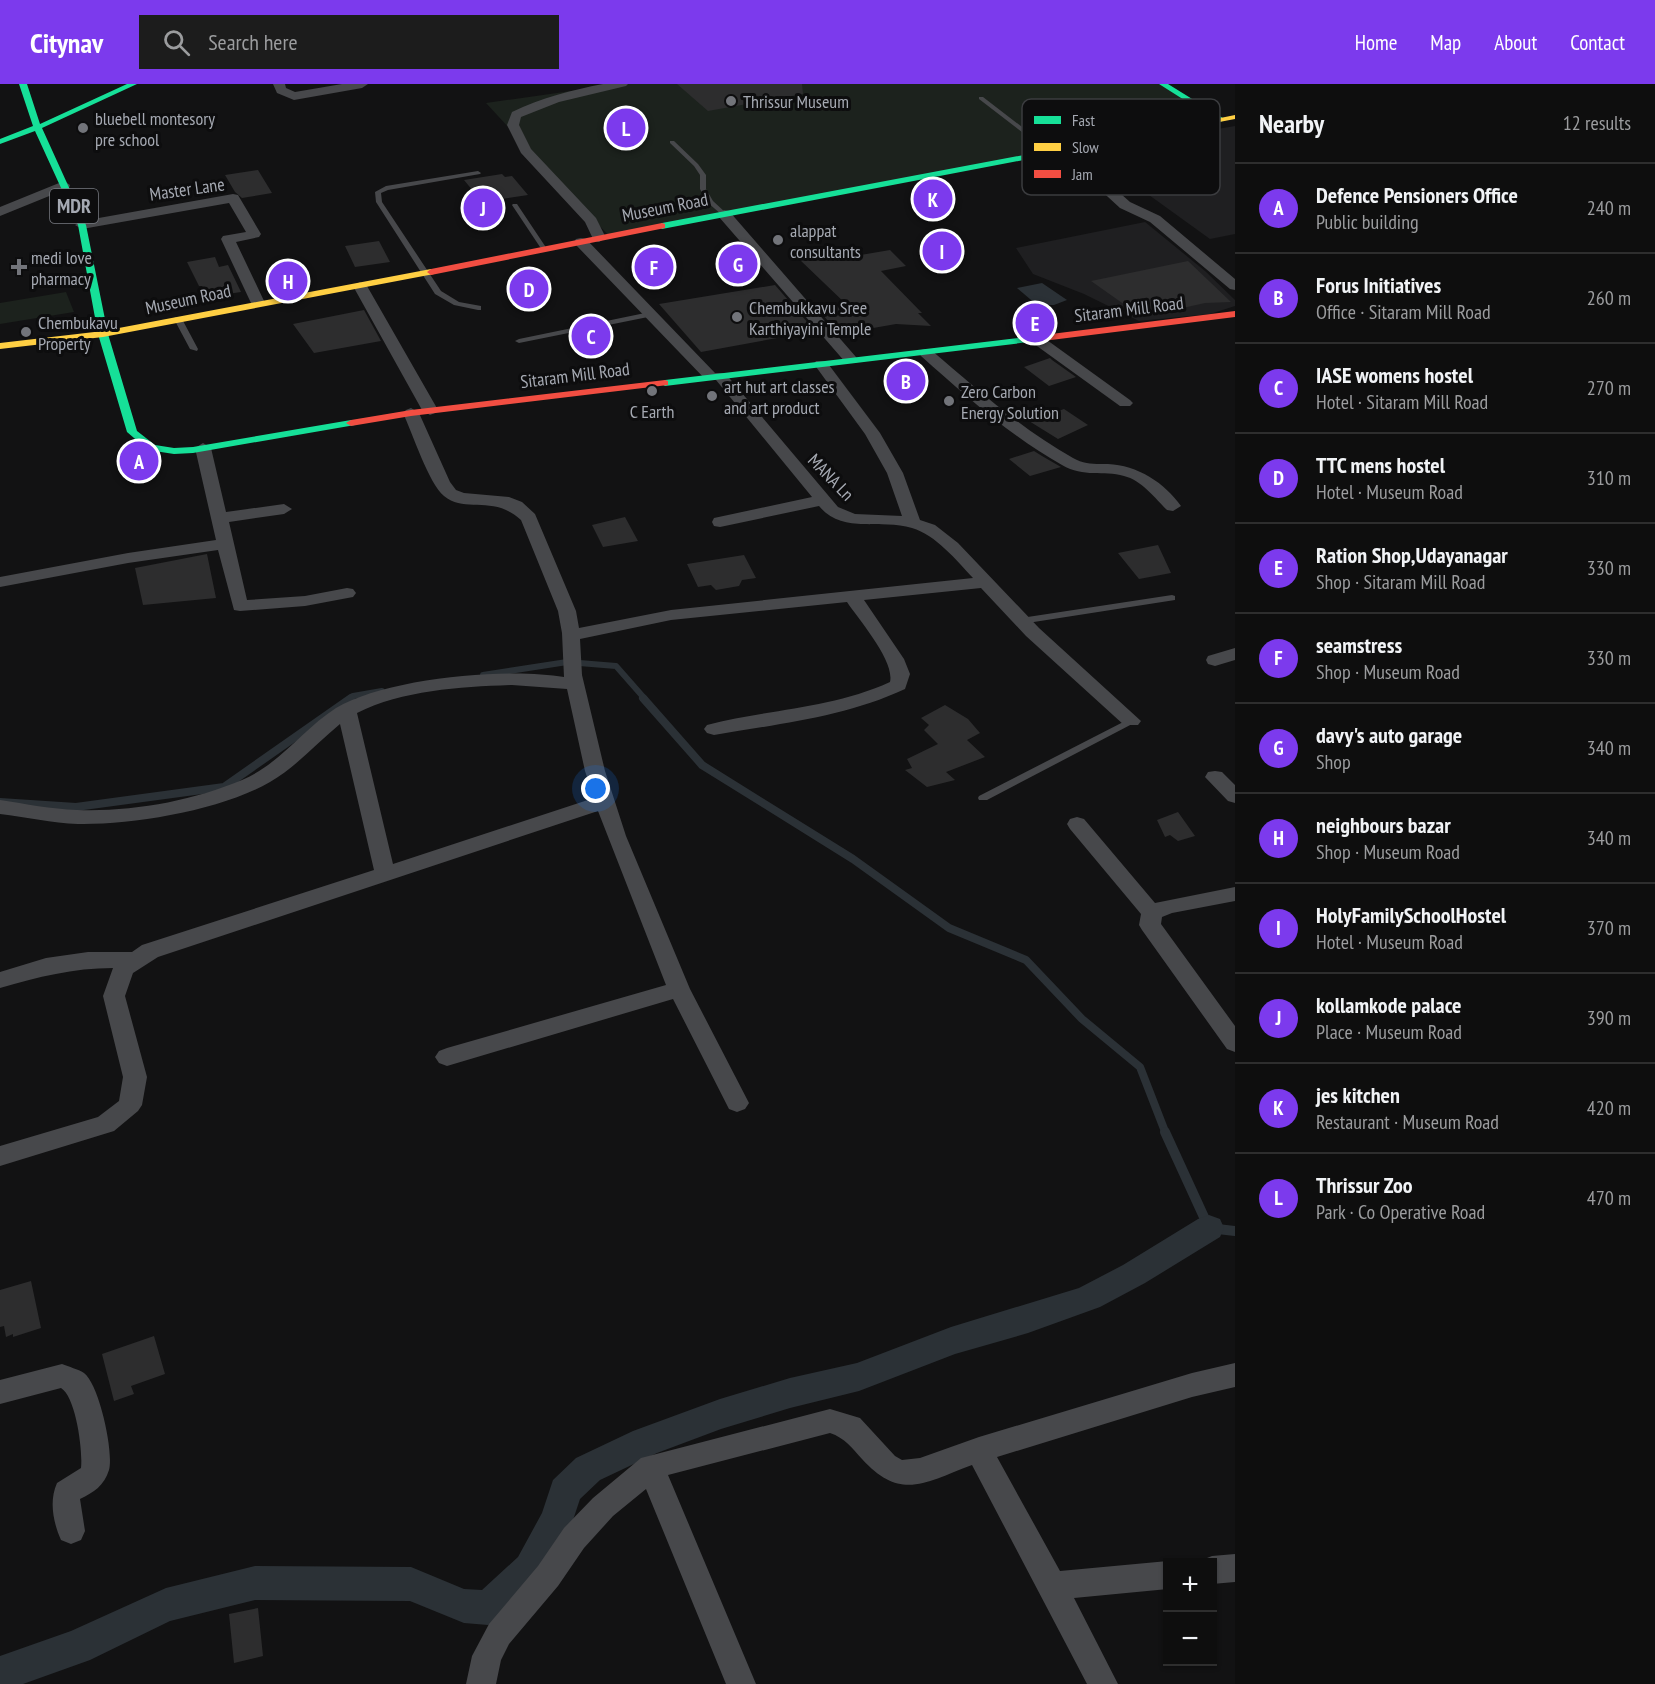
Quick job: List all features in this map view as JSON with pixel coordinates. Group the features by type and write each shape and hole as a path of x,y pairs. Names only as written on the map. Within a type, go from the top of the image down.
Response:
{"main road":[{"name":"MDR","path":"23,84 38,129 82,225 103,334"},
{"path":"0,142 38,129 133,84"},
{"path":"1163,84 1191,99"},
{"name":"Museum Road","path":"103,334 1022,157"},
{"name":"Sitaram Mill Road","path":"103,334 132,432 142,444 159,451 203,448 411,412 926,353 1235,314"},
{"path":"0,346 103,334"}],"street":[{"path":"279,84 281,90 294,96 362,84"},
{"path":"599,238 591,221 525,150 513,125 516,115 530,108 569,94 622,84"},
{"path":"0,212 64,185"},
{"path":"1112,195 1125,205 1155,219 1235,286"},
{"name":"Master Lane","path":"82,225 233,198 254,234 228,239 258,303"},
{"path":"724,214 851,360"},
{"name":"MANA Ln","path":"581,242 650,314 716,376 832,511 842,517 856,520 913,522 929,529 948,545 1021,621 1131,721"},
{"path":"360,285 430,410"},
{"path":"1035,338 1125,403"},
{"path":"926,353 997,414 1069,463 1090,470 1130,472 1143,479 1173,506"},
{"path":"821,364 872,433 895,473 913,522"},
{"path":"411,412 442,483 450,493 461,498 503,501 516,506 529,518 567,611 575,680 604,802 679,989 737,1103"},
{"path":"203,448 240,606 305,602 347,593"},
{"path":"720,522 822,500"},
{"path":"218,518 284,508"},
{"path":"0,582 128,558 224,544"},
{"path":"572,644 614,625 671,615 985,582"},
{"path":"714,729 837,706 884,693 898,685 901,674 895,659 852,596"},
{"path":"1215,660 1235,654"},
{"path":"0,807 53,816 80,817 176,805 253,783 277,768 322,728 347,711 390,694 491,681 575,680"},
{"path":"347,711 385,874"},
{"path":"1215,777 1235,796"},
{"path":"0,1156 106,1124 130,1105 135,1077 114,996 123,969 150,951 604,802"},
{"path":"1077,824 1152,913 1150,925 1235,1043"},
{"path":"1152,913 1167,906 1235,894"},
{"path":"0,980 46,966 88,960 136,960"},
{"path":"447,1057 679,989"},
{"path":"481,1684 487,1656 499,1634 548,1576 574,1538 603,1507 651,1467 830,1421 850,1427 885,1465 899,1473 920,1471 979,1450 1235,1374"},
{"path":"0,1392 62,1376 74,1380 80,1388 96,1453 96,1465 92,1476 67,1492 66,1503 71,1531"},
{"path":"979,1450 1103,1684"},
{"path":"651,1467 741,1684"},
{"path":"1217,1570 1235,1568"},
{"path":"1052,1586 1163,1575"}],"lane":[{"path":"981,98 1022,126"},
{"path":"672,142 696,165 703,175 703,189 710,202 724,214"},
{"path":"478,173 386,188 378,192 379,202 445,300 456,305 478,308"},
{"path":"514,205 544,249"},
{"path":"519,341 650,314"},
{"path":"178,319 195,349"},
{"path":"1021,621 1172,598"},
{"path":"983,798 1131,721"}],"shaded area":[{"path":"620,84 1160,84 1186,99 1022,99 1022,158 609,236 486,103"},
{"path":"1235,126 1235,234 1210,239 1149,195 1220,195 1220,129"},
{"path":"1145,222 1205,271 1235,300 1235,306 1210,314 1139,321 1084,294 1033,274 1016,248"},
{"path":"1042,283 1067,300 1054,305 1037,305 1017,288"},
{"path":"66,292 74,312 0,324 0,303"}],"building":[{"name":"Thrissur Museum","path":"677,84 802,84 803,94 708,111"},
{"path":"258,170 272,193 242,198 235,192 225,175"},
{"path":"502,174 505,177 512,176 528,195 482,202 464,180"},
{"path":"379,241 390,262 355,267 345,246"},
{"path":"890,250 906,266 881,271 922,313 918,313 931,326 896,324 839,334 818,309 847,305 799,259 838,253 843,258"},
{"path":"215,257 219,267 228,265 241,292 207,297 187,262"},
{"path":"1188,261 1231,302 1205,303 1142,317 1091,281"},
{"name":"Chembukkavu Sree Karthiyayini Temple","path":"775,285 815,331 701,352 659,304"},
{"path":"364,310 381,341 314,353 293,324"},
{"path":"1050,358 1076,377 1049,386 1024,367"},
{"path":"1064,409 1088,425 1058,439 1029,421"},
{"path":"1034,451 1061,467 1030,476 1009,459"},
{"path":"625,517 638,541 603,547 592,525"},
{"path":"1158,545 1171,573 1139,579 1118,553"},
{"path":"207,554 216,598 143,605 135,568"},
{"path":"744,555 756,578 742,580 739,586 716,590 711,585 698,587 687,564"},
{"path":"945,705 968,719 980,733 967,740 985,757 946,772 955,780 927,787 905,770 912,768 907,759 938,744 924,730 929,725 921,718"},
{"path":"1178,812 1195,836 1178,841 1170,835 1165,837 1157,820"},
{"path":"31,1281 41,1328 6,1337 4,1326 0,1327 0,1290"},
{"path":"154,1336 165,1374 131,1386 134,1394 114,1401 102,1354"},
{"path":"258,1608 263,1656 234,1663 229,1614"}],"waterway":[{"path":"483,675 567,662 616,666 645,699"},
{"path":"349,699 353,696 382,691"},
{"path":"0,802 76,807 224,787 351,698"},
{"path":"643,698 702,765 853,859 949,928 1026,960 1082,1019 1140,1067 1166,1134"},
{"path":"1165,1132 1209,1228 1235,1231"},
{"path":"0,1674 77,1647 166,1605 255,1583 411,1584 464,1606 488,1608 530,1569 558,1518 565,1491 588,1469 645,1442 720,1414 790,1393 859,1377 951,1341 1028,1319 1089,1298 1134,1274 1209,1228"}],"traffic: fast":[{"path":"23,84 38,129 82,225 103,334 132,432 152,448 174,451 193,450 351,423"},
{"path":"0,142 51,122 133,84"},
{"path":"1163,84 1188,99"},
{"path":"662,226 1022,158"},
{"path":"665,383 1043,338"}],"traffic: slow":[{"path":"1220,120 1235,117"},
{"path":"0,346 103,334 431,272"}],"traffic: jam":[{"path":"431,272 662,226"},
{"path":"1043,338 1235,314"},
{"path":"351,423 411,413 665,383"}],"place":[{"name":"Thrissur Museum","path":"731,101"},
{"name":"bluebell montesory pre school","path":"83,128"},
{"name":"Thrissur Zoo","path":"626,128"},
{"name":"jes kitchen","path":"933,199"},
{"name":"kollamkode palace","path":"483,208"},
{"name":"alappat consultants","path":"778,240"},
{"name":"HolyFamilySchoolHostel","path":"942,251"},
{"name":"davy's auto garage","path":"738,264"},
{"name":"medi love pharmacy","path":"19,267"},
{"name":"seamstress","path":"654,267"},
{"name":"neighbours bazar","path":"288,281"},
{"name":"TTC mens hostel","path":"529,289"},
{"name":"Chembukkavu Sree Karthiyayini Temple","path":"737,317"},
{"name":"Ration Shop,Udayanagar","path":"1035,323"},
{"name":"Chembukavu Property","path":"26,332"},
{"name":"IASE womens hostel","path":"591,336"},
{"name":"Forus Initiatives","path":"906,381"},
{"name":"C Earth","path":"652,391"},
{"name":"art hut art classes and art product","path":"712,396"},
{"name":"Zero Carbon Energy Solution","path":"949,401"},
{"name":"Defence Pensioners Office","path":"139,461"}]}
